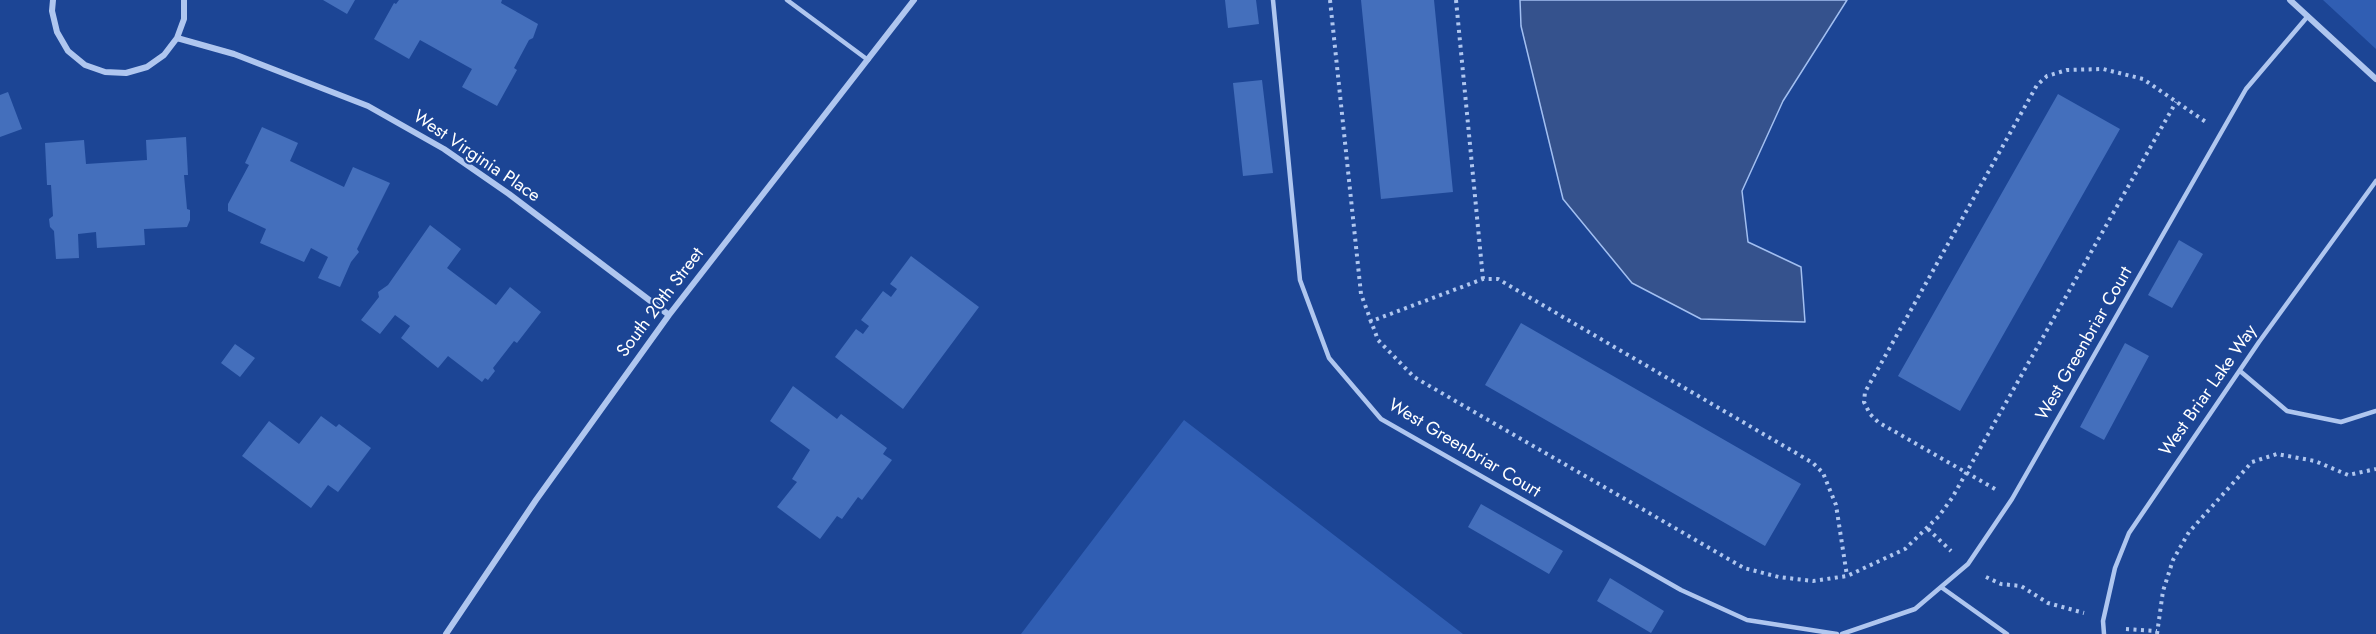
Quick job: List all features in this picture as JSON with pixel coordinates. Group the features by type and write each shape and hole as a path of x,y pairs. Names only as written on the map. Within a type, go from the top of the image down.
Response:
{"street":[{"path":"53,0 52,11 57,32 68,51 85,65 105,72 126,73 147,67 164,55 177,38 184,19 184,0"},
{"name":"South 20th Street","path":"446,634 536,501 669,315 914,0"},
{"path":"2290,0 2376,79"},
{"name":"West Virginia Place","path":"177,38 234,54 368,106 444,149 509,194 669,315"}],"lane":[{"path":"787,0 868,60"},
{"name":"West Greenbriar Court","path":"1273,0 1300,280 1329,358 1381,419 1681,590 1747,620 1837,634"},
{"name":"West Greenbriar Court","path":"1842,634 1915,609 1968,564 2012,499 2246,89 2308,16"},
{"name":"West Briar Lake Way","path":"2104,634 2103,621 2115,568 2129,533 2240,371 2376,181"},
{"path":"2240,371 2287,411 2341,422 2376,411"},
{"path":"1941,587 2007,634"}],"path":[{"path":"1330,0 1361,294 1369,322 1378,340 1414,377 1744,568 1779,578 1814,581 1847,576 1905,549 1928,529 1952,498 2176,102"},
{"path":"1456,0 1483,279"},
{"path":"2012,499 1878,422 1870,414 1864,402 1865,392 2031,95 2047,76 2067,70 2103,69 2143,79 2221,133"},
{"path":"1369,322 1483,279 1498,279 1813,463 1823,473 1836,505 1847,576"},
{"path":"2126,629 2157,632 2163,591 2173,560 2189,532 2252,462 2277,454 2315,461 2348,475 2376,469"},
{"path":"1928,529 1951,551"},
{"path":"1986,577 2001,584 2021,586 2048,603 2084,613"}],"shaded area":[{"path":"1520,0 1847,0 1783,101 1742,191 1748,242 1801,267 1805,322 1701,319 1632,283 1563,199 1521,26"},
{"path":"2323,0 2376,0 2376,49"},
{"path":"1184,420 1463,634 1021,634"}],"building":[{"path":"323,0 355,0 347,14"},
{"path":"399,0 502,0 501,3 538,24 497,106 462,87 472,69 420,40 409,59 374,39 394,3 396,4"},
{"path":"1225,0 1256,0 1259,24 1228,28"},
{"path":"1361,0 1434,0 1453,192 1381,199"},
{"path":"1262,80 1273,173 1243,176 1233,83"},
{"path":"8,92 22,129 0,137 0,95"},
{"path":"2058,94 2120,129 1960,411 1898,376"},
{"path":"262,127 298,143 290,161 344,187 353,167 390,183 357,249 359,252 351,262 340,287 318,278 328,257 311,248 304,262 260,243 266,229 228,211 228,204 249,165 245,163"},
{"path":"186,137 188,175 184,175 187,209 190,210 187,227 144,229 145,245 97,248 96,232 78,234 79,258 56,259 54,231 50,227 49,219 53,216 51,185 47,185 45,143 84,140 86,164 147,160 146,140"},
{"path":"430,225 461,249 447,268 496,305 510,287 541,312 517,343 514,341 493,368 495,371 488,380 485,378 482,382 448,356 438,368 401,338 410,326 395,315 380,334 361,320 379,297 378,292 388,285"},
{"path":"2179,240 2203,254 2172,308 2148,295"},
{"path":"911,256 979,307 903,409 835,357 856,329 863,334 869,326 861,320 883,291 891,297 897,289 890,284"},
{"path":"1521,323 1801,484 1765,546 1485,385"},
{"path":"2125,343 2149,356 2104,440 2080,427"},
{"path":"235,344 255,358 240,377 221,363"},
{"path":"793,386 837,419 841,414 887,448 883,454 892,460 862,500 858,497 842,519 837,516 820,539 777,507 797,482 792,479 810,450 770,421"},
{"path":"321,416 336,427 339,424 371,448 338,492 328,485 311,508 242,456 269,421 299,444"},
{"path":"1481,504 1563,551 1549,574 1468,527"},
{"path":"1610,578 1664,611 1651,633 1597,601"}]}
